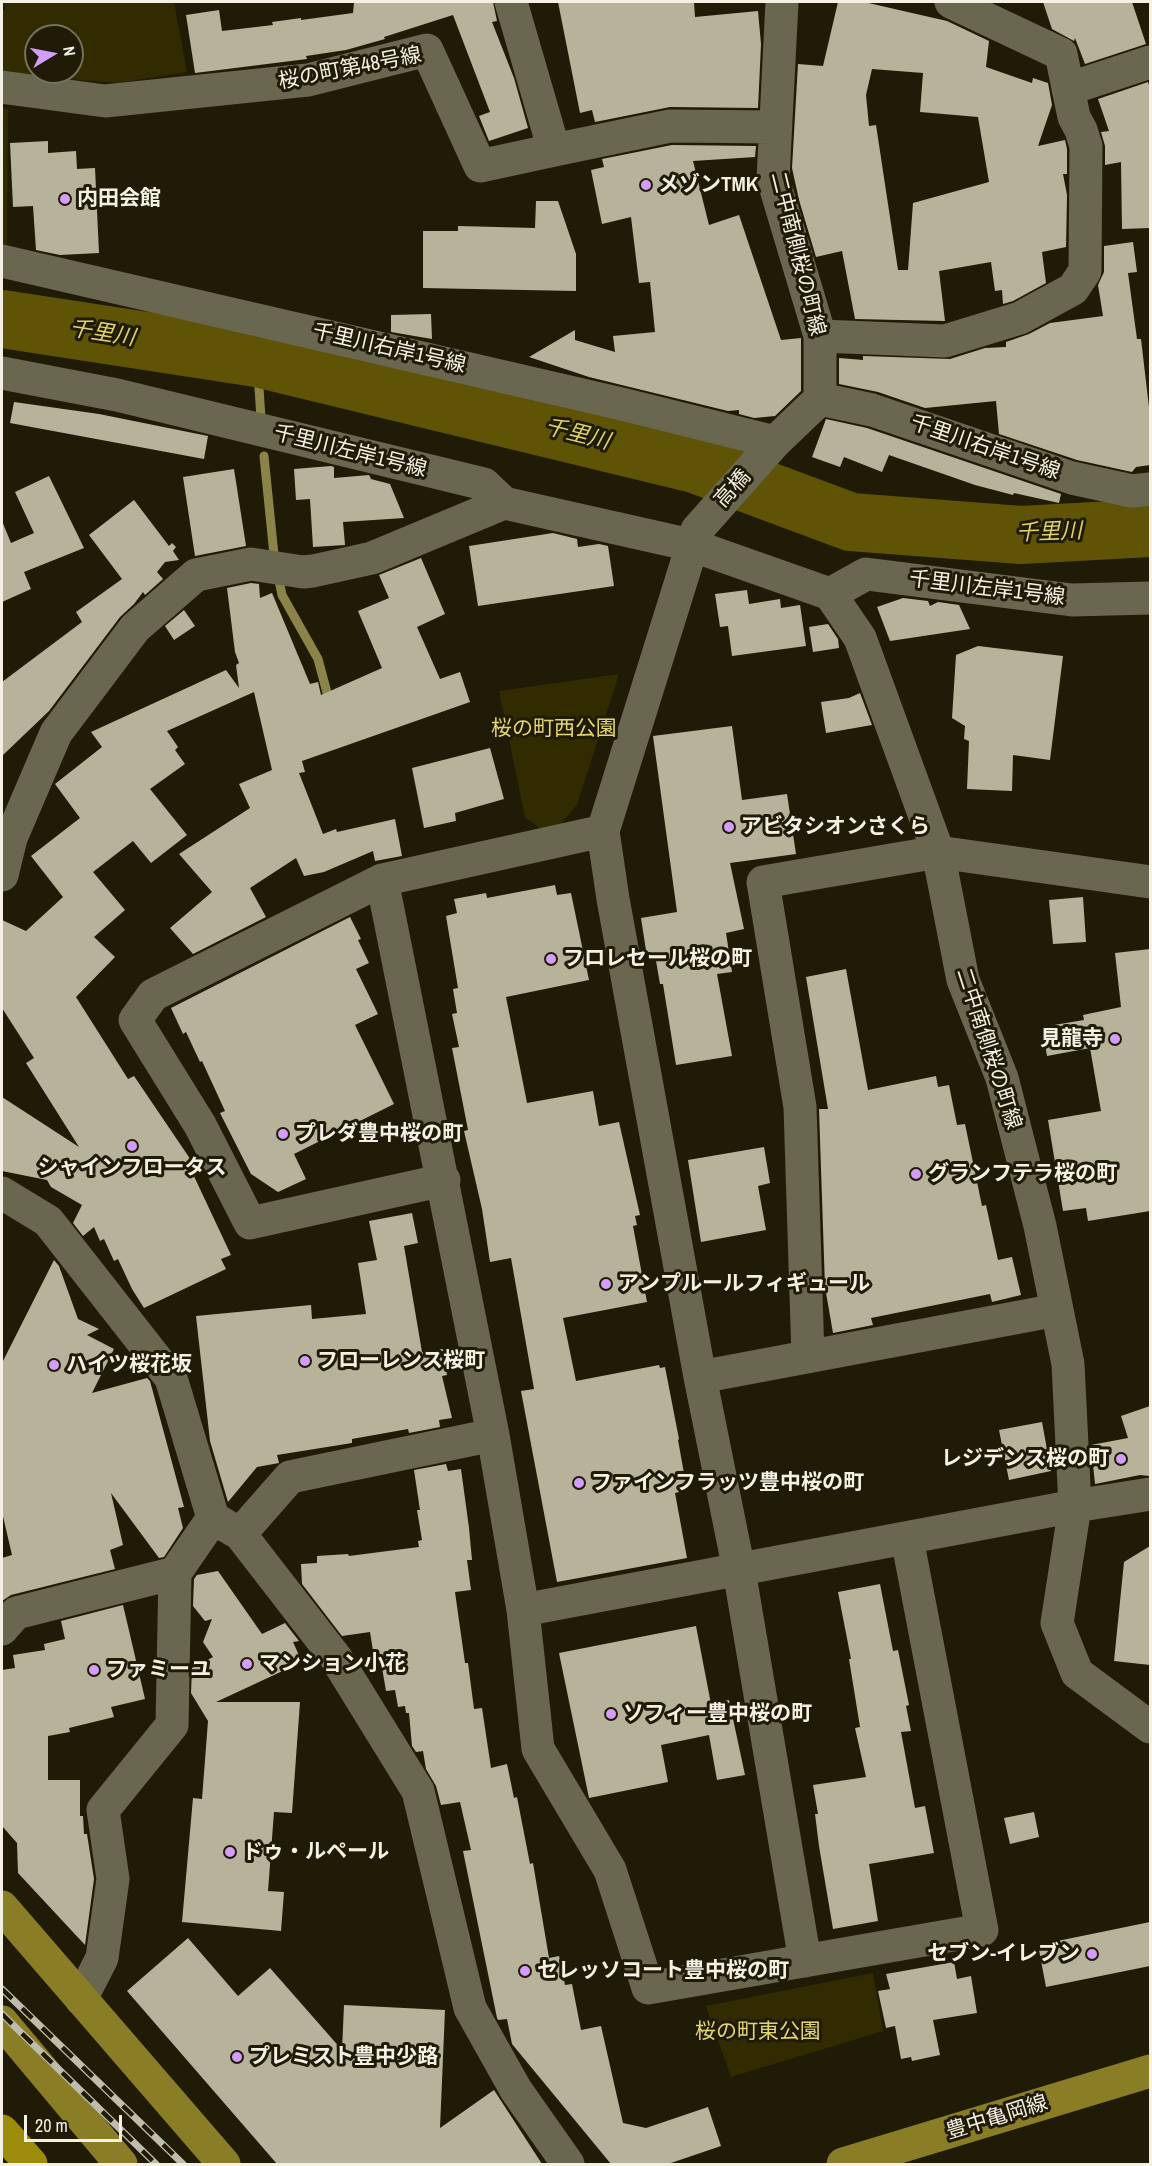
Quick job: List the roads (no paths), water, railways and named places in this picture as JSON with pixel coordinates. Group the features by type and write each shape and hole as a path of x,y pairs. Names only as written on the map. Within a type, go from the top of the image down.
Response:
{"highway":[{"path":"2,2131 31,2164"}],"main road":[{"path":"2,1907 224,2164"},
{"path":"2,2022 121,2164"},
{"name":"豊中亀岡線","path":"843,2164 1150,2071"}],"street":[{"path":"511,2 554,150 670,126 774,127"},
{"name":"二中南側桜の町線","path":"782,2 773,179 820,336 820,399"},
{"path":"820,336 945,341 1020,318 1073,289 1085,271 1086,146 1074,117 1061,54 951,2"},
{"name":"桜の町第48号線","path":"2,87 105,101 308,80 427,50 480,166 554,150"},
{"path":"1068,89 1150,62"},
{"name":"千里川右岸1号線","path":"2,261 626,405 772,446"},
{"name":"千里川左岸1号線","path":"2,373 117,395 484,484 504,503 694,537"},
{"path":"772,446 820,399"},
{"name":"千里川右岸1号線","path":"820,399 872,410 1072,478 1132,491 1150,489"},
{"name":"高橋","path":"694,537 772,446"},
{"path":"2,875 6,836 56,733 135,628 196,575 251,564 313,571 372,558 504,503"},
{"path":"805,1961 739,1570 700,1377 613,899 603,831 694,537 830,594"},
{"name":"千里川左岸1号線","path":"830,594 866,574 1072,600 1150,597"},
{"name":"二中南側桜の町線","path":"830,594 860,638 938,852 963,980 1002,1077 1041,1226 1068,1364 1075,1506 1057,1623 1077,1673 1150,1726"},
{"path":"444,1180 250,1223 200,1125 135,1020 153,995 382,880 603,831"},
{"path":"808,1356 800,1107 764,882 938,852 1150,882"},
{"path":"382,880 494,1435 523,1610 538,1749 610,1870 648,1988 982,1930 907,1538"},
{"path":"2,1193 48,1221 171,1378 226,1526 336,1658 418,1791 470,2008 516,2090 568,2164"},
{"path":"700,1377 1057,1310"},
{"path":"2,1629 16,1613 176,1573 226,1526 290,1477 494,1435"},
{"path":"523,1610 1075,1506 1150,1494"},
{"path":"81,1999 102,1958 113,1879 103,1810 172,1725 176,1573"}],"waterway":[{"name":"千里川","path":"2,319 257,358 695,464 851,522 1021,535 1150,528"},
{"path":"257,358 261,418"},
{"path":"264,456 274,555 282,595 318,659 330,704"}],"railway":[{"path":"2,1989 183,2164"},
{"path":"2,2014 156,2164"}],"place":[{"name":"メゾンTMK","path":"646,185"},
{"name":"内田会館","path":"65,199"},
{"name":"アビタシオンさくら","path":"729,827"},
{"name":"フロレセール桜の町","path":"551,959"},
{"name":"見龍寺","path":"1115,1039"},
{"name":"プレダ豊中桜の町","path":"283,1134"},
{"name":"シャインフロータス","path":"132,1146"},
{"name":"グランフテラ桜の町","path":"916,1174"},
{"name":"アンプルールフィギュール","path":"606,1284"},
{"name":"フローレンス桜町","path":"305,1361"},
{"name":"ハイツ桜花坂","path":"54,1365"},
{"name":"レジデンス桜の町","path":"1121,1459"},
{"name":"ファインフラッツ豊中桜の町","path":"579,1483"},
{"name":"マンション小花","path":"247,1664"},
{"name":"ファミーユ","path":"94,1670"},
{"name":"ソフィー豊中桜の町","path":"611,1714"},
{"name":"ドゥ・ルペール","path":"230,1852"},
{"name":"セブン-イレブン","path":"1092,1954"},
{"name":"セレッソコート豊中桜の町","path":"525,1971"},
{"name":"プレミスト豊中少路","path":"237,2057"}],"park label":[{"name":"桜の町西公園","path":"554,729"},
{"name":"桜の町東公園","path":"758,2032"}]}
